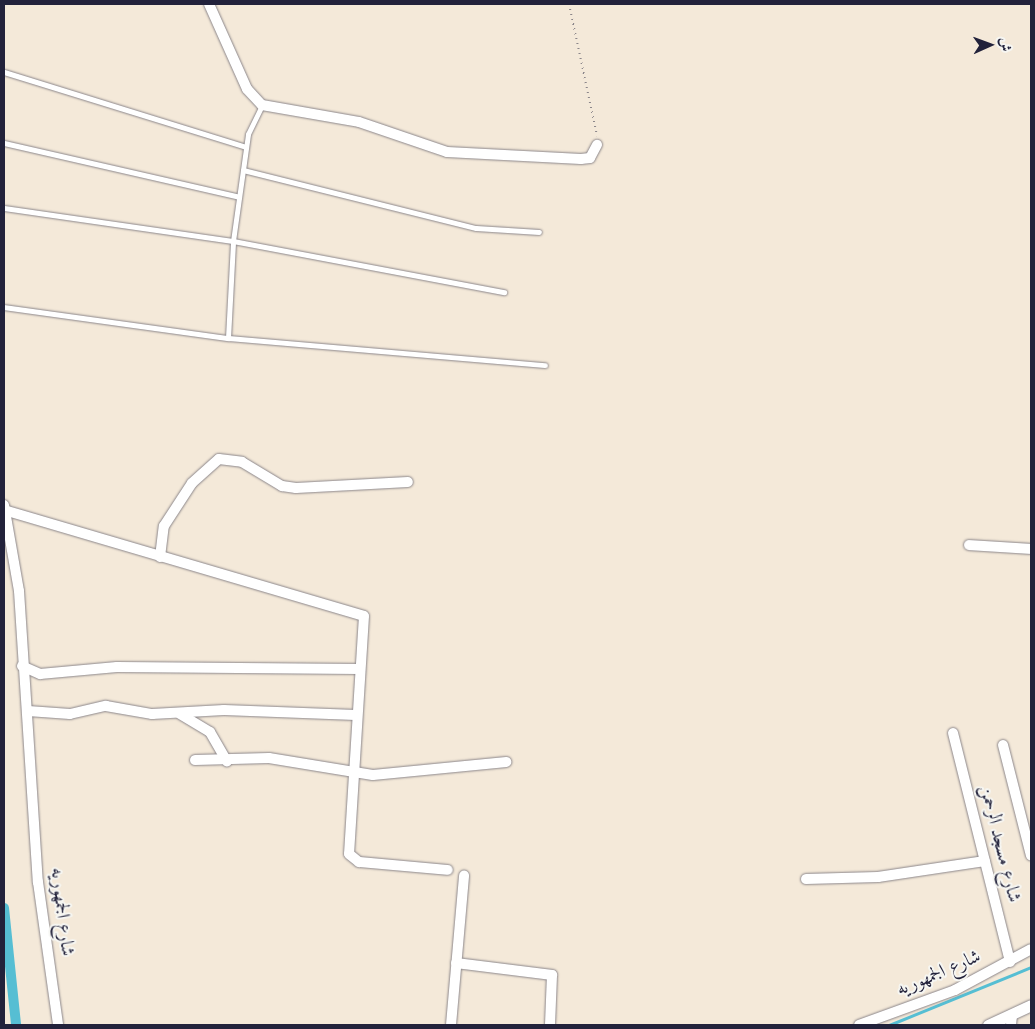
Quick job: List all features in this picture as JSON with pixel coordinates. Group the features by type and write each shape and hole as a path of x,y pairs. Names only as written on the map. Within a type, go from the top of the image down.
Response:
{"street":[{"path":"209,4 247,89 262,105 359,122 447,152 581,159 590,158 598,145"},
{"path":"160,557 164,526 192,483 219,460 242,462 282,486 296,488 408,482"},
{"name":"شارع الجمهوريه","path":"4,505 19,591 22,666 28,711 38,882 58,1025"},
{"path":"4,510 361,614 366,620 351,770 349,854 359,862 448,870"},
{"path":"969,545 1031,549"},
{"path":"22,666 40,674 138,667 360,669"},
{"path":"28,711 70,714 106,706 180,714 233,710 356,715"},
{"path":"180,714 210,732 227,761"},
{"name":"شارع مسجد الرحمن","path":"953,734 1010,962"},
{"path":"1003,745 1031,856"},
{"path":"195,760 227,761 269,758 373,775 424,773 506,762"},
{"path":"806,879 887,876 985,861"},
{"path":"451,1025 464,876"},
{"name":"شارع الجمهوريه","path":"858,1025 955,990 1031,949"},
{"path":"456,963 552,975 550,1025"},
{"path":"988,1025 1012,1020 1031,1006"}],"lane":[{"path":"4,72 246,147"},
{"path":"228,338 234,241 246,147 262,105"},
{"path":"4,144 239,197"},
{"path":"243,170 476,228 539,232"},
{"path":"4,208 234,241 504,292"},
{"path":"4,307 228,338 545,365"}],"path":[{"path":"569,4 598,145"}],"waterway":[{"path":"4,908 16,1025"},
{"path":"889,1025 1031,967"}]}
